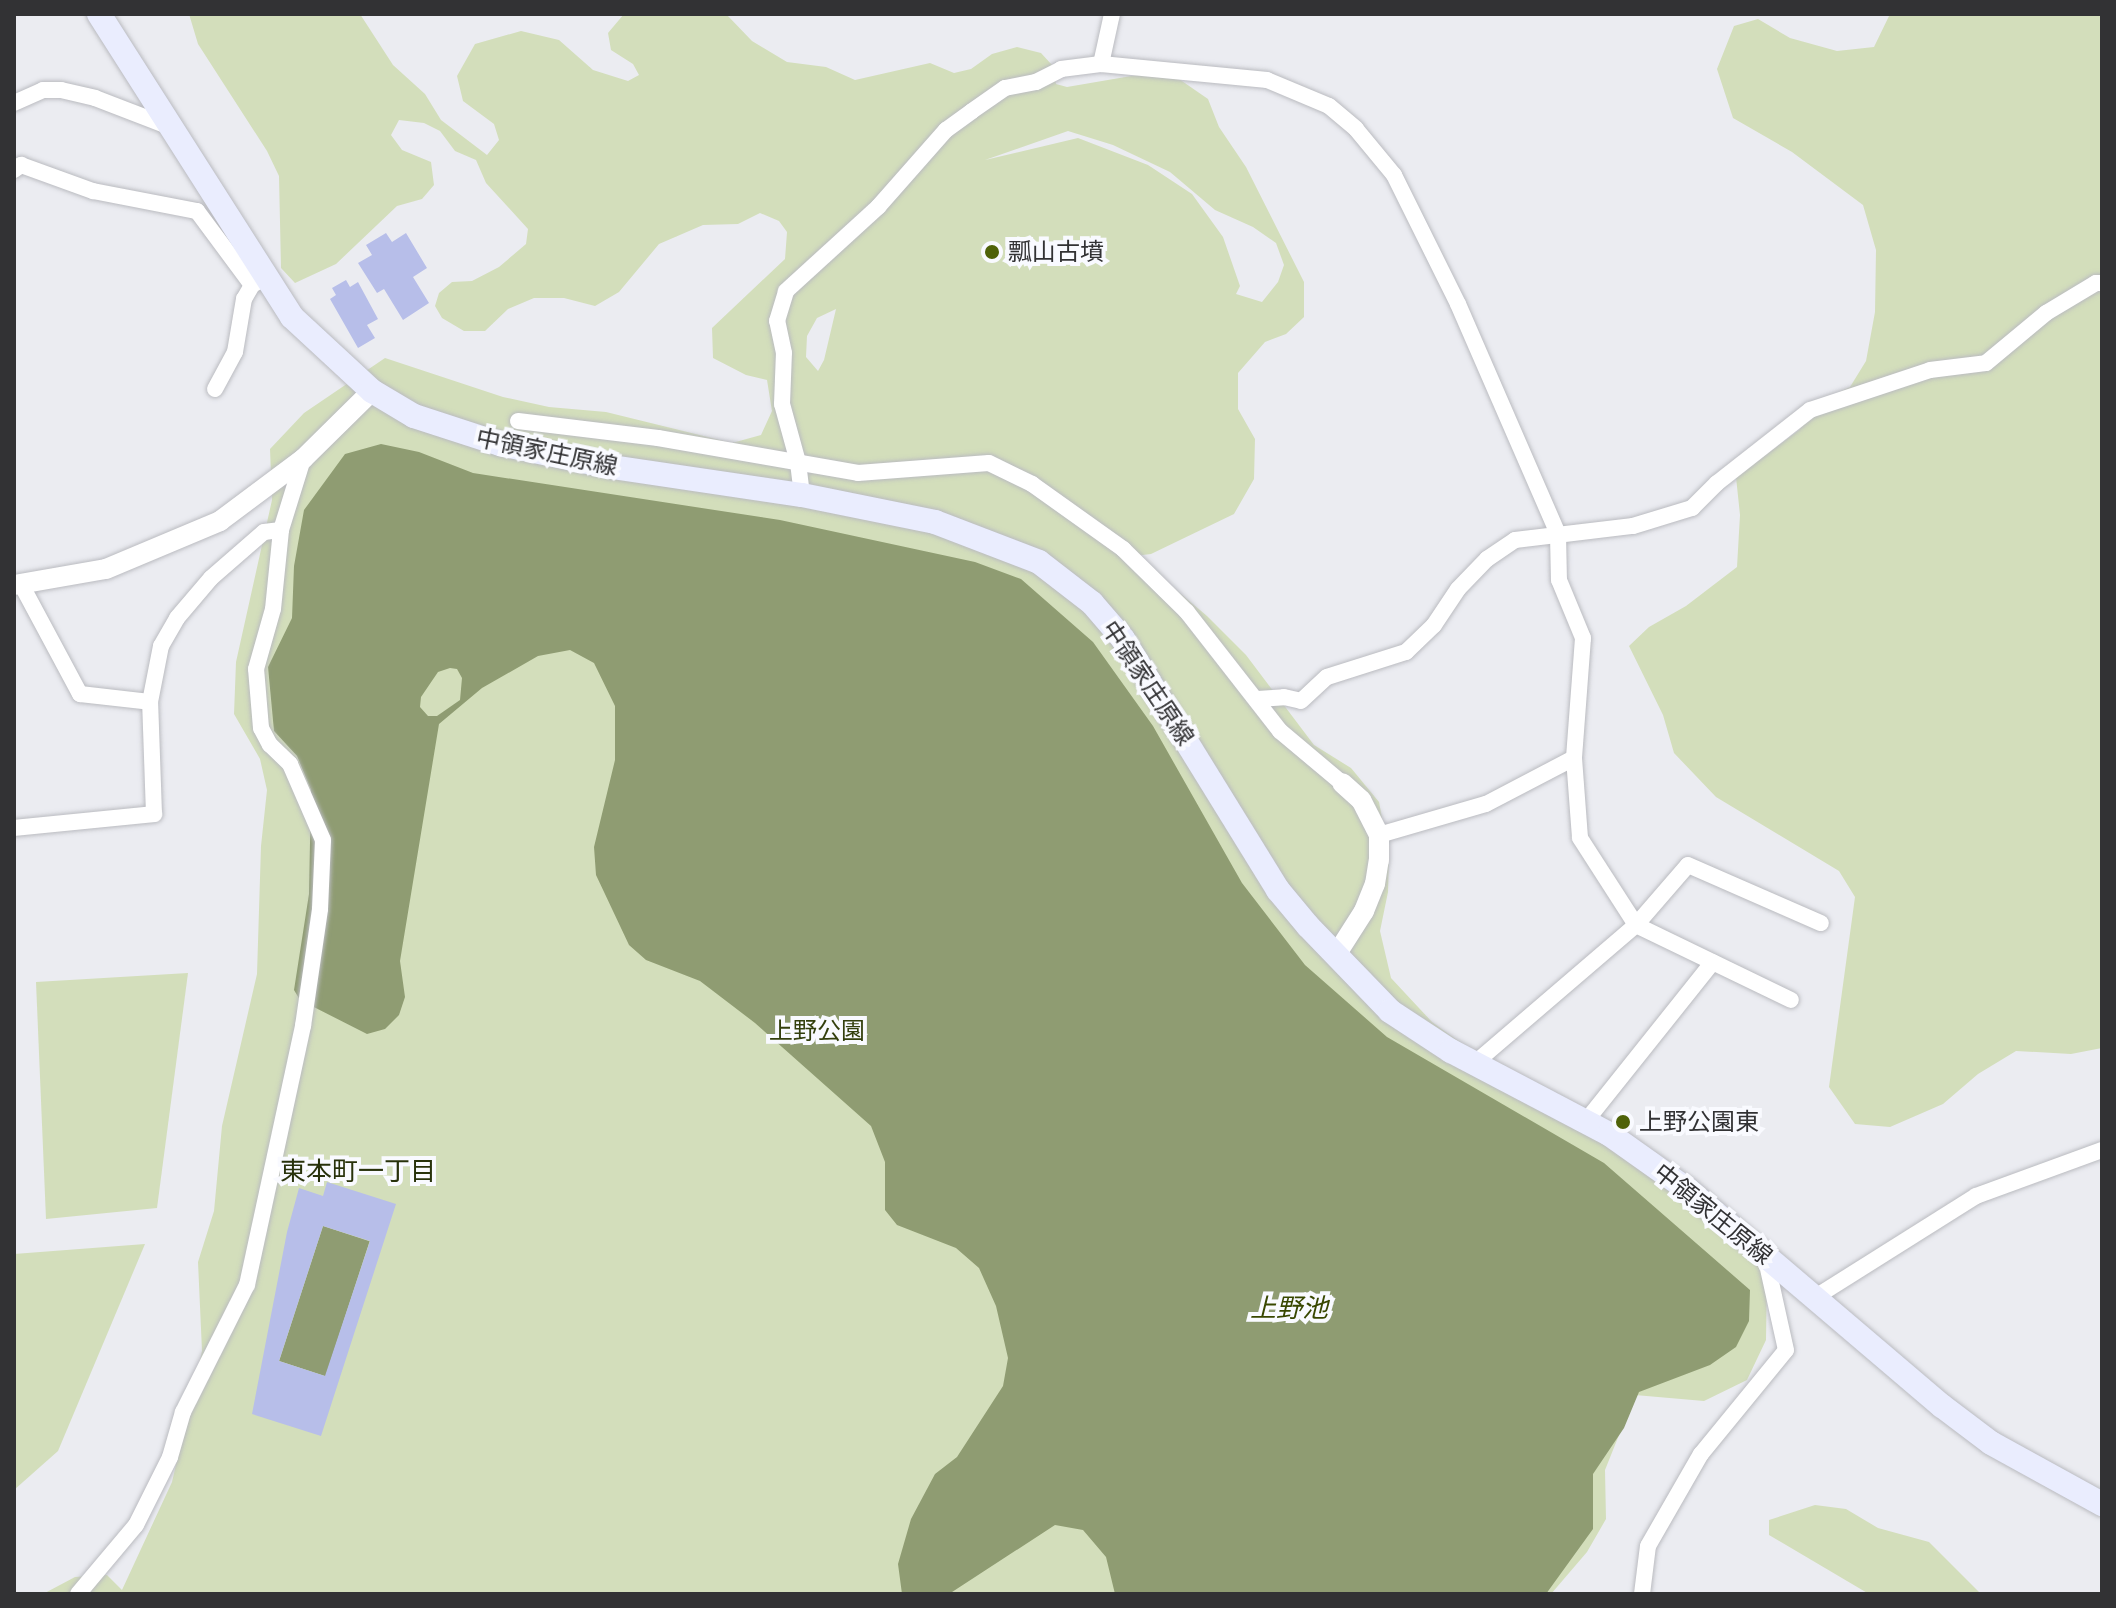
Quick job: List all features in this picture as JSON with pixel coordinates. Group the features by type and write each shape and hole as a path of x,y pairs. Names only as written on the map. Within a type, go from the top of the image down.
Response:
{"main road":[{"name":"中領家庄原線","path":"99,14 171,127 259,281 292,317 372,391 414,416 500,444 612,467 802,495 935,522 1039,562 1092,603 1123,639 1278,890 1390,1011 1475,1063 1586,1121 1688,1190 1892,1366 1991,1443 2102,1504"}],"street":[{"path":"1101,64 1112,14"},
{"path":"802,495 798,462 782,404 784,353 777,321 786,291 878,207 946,130 1005,88 1036,82 1061,69 1101,64 1267,80 1329,106 1356,129 1394,175 1451,289 1558,534 1559,580 1583,638 1574,758 1580,838 1636,925 1791,1000"},
{"path":"14,103 43,90 61,90 95,98 171,127"},
{"path":"14,170 21,165 93,191 197,211 259,281 244,299 235,352 215,389"},
{"path":"1258,699 1284,697 1301,701 1327,677 1406,652 1434,625 1458,589 1487,559 1515,540 1633,526 1692,508 1717,483 1810,410 1930,370 1986,363 2046,313 2096,283 2102,283"},
{"path":"150,702 80,694 18,584 106,569 172,544 220,521 303,459 372,391"},
{"path":"518,421 658,438 858,473 919,465 989,463 1021,478 1123,549 1148,572 1187,612 1280,731 1361,800 1379,835 1375,884 1364,911 1336,955"},
{"path":"78,1594 136,1525 170,1457 183,1412 247,1285 303,1026 320,909 323,840 290,764 270,745 261,728 256,669 273,609 281,530 303,459"},
{"path":"14,828 154,814 150,702 161,646 177,618 211,578 264,532 281,530"},
{"path":"1379,835 1486,804 1574,758"},
{"path":"1475,1063 1636,925 1688,865 1821,923"},
{"path":"1586,1121 1713,962"},
{"path":"1814,1298 1976,1196 2102,1150"},
{"path":"1642,1594 1648,1546 1701,1454 1786,1350 1765,1255"}],"green space":[{"name":"上野公園","path":"189,14 360,14 393,65 425,94 441,120 487,155 499,140 494,124 463,101 457,76 475,44 521,31 559,40 593,70 628,81 639,75 633,64 611,50 608,33 624,14 727,15 752,41 787,62 826,67 855,80 930,63 954,73 971,69 992,54 1017,47 1041,53 1052,65 1056,84 1067,87 1137,75 1179,79 1208,99 1219,127 1246,167 1304,282 1304,317 1286,334 1265,342 1238,373 1238,409 1255,439 1254,479 1234,514 1151,554 1126,557 1149,576 1175,589 1207,616 1246,655 1314,745 1351,768 1379,802 1389,855 1388,892 1380,931 1391,978 1432,1022 1500,1071 1721,1215 1767,1277 1766,1340 1747,1380 1704,1401 1635,1395 1605,1470 1606,1519 1587,1552 1551,1594 43,1594 75,1577 107,1575 122,1590 172,1482 202,1351 198,1262 214,1211 222,1126 257,974 261,846 267,790 260,759 234,714 236,662 272,500 270,449 304,413 385,358 503,397 549,407 606,412 732,443 761,435 772,411 767,380 746,375 713,358 712,328 785,259 787,232 779,221 760,213 738,224 703,225 659,244 619,292 595,306 564,298 534,298 508,309 485,331 464,331 442,318 435,306 439,293 452,282 472,281 499,267 526,244 528,229 486,183 476,160 455,151 440,131 424,123 399,120 391,135 402,150 431,162 434,185 422,199 397,206 336,264 295,283 281,268 279,176 267,151 198,44","holes":["1068,131 1113,145 1170,172 1215,210 1253,227 1276,243 1284,265 1278,282 1262,302 1236,294 1240,286 1223,237 1192,194 1148,165 1078,138 985,160","836,309 824,360 818,371 806,357 807,336 817,318"]},
{"path":"1890,14 2102,14 2102,1048 2071,1054 2016,1051 1978,1074 1943,1104 1890,1127 1855,1124 1829,1087 1855,897 1839,871 1716,797 1674,753 1663,715 1629,646 1649,627 1686,606 1737,567 1740,515 1736,477 1799,430 1826,398 1850,387 1866,361 1875,312 1876,250 1863,205 1792,152 1733,118 1717,69 1734,26 1758,19 1790,38 1837,51 1874,47"},
{"path":"188,973 157,1208 46,1219 36,982"},
{"path":"145,1244 58,1451 14,1490 14,1254"},
{"path":"1815,1505 1846,1509 1878,1528 1929,1542 1981,1594 1869,1594 1769,1535 1769,1520"}],"water":[{"name":"上野池","path":"381,444 419,452 473,473 780,520 975,562 1021,579 1093,642 1153,726 1242,883 1305,965 1387,1037 1604,1163 1750,1290 1749,1321 1736,1347 1710,1365 1639,1392 1624,1428 1593,1474 1593,1529 1546,1594 1115,1594 1106,1557 1083,1530 1055,1525 949,1594 902,1594 898,1564 911,1519 935,1474 957,1457 1003,1386 1008,1358 996,1306 979,1268 956,1248 897,1225 885,1210 885,1162 871,1126 755,1023 700,981 646,960 629,945 596,875 594,847 615,760 615,706 594,663 570,650 538,656 482,688 439,724 400,961 405,997 399,1015 385,1029 367,1034 300,1000 294,990 309,894 311,790 297,756 274,731 268,667 292,618 294,566 304,510 345,454","holes":["457,669 462,678 460,700 437,716 428,716 420,707 421,697 438,672"]},
{"path":"323,1226 370,1241 326,1376 279,1361"}],"building":[{"path":"386,233 392,242 406,233 427,268 413,277 429,303 403,320 384,289 377,293 358,263 372,255 366,245"},
{"path":"346,280 350,287 358,282 378,319 367,325 375,338 358,348 330,299 336,295 332,288"},
{"path":"327,1182 396,1204 321,1436 252,1414 287,1232 299,1188 323,1196","holes":["323,1226 370,1241 325,1376 279,1361"]}],"place":[{"name":"瓢山古墳","path":"992,252"},
{"name":"上野公園東","path":"1623,1122"}],"district":[{"name":"東本町一丁目","path":"358,1172"}]}
